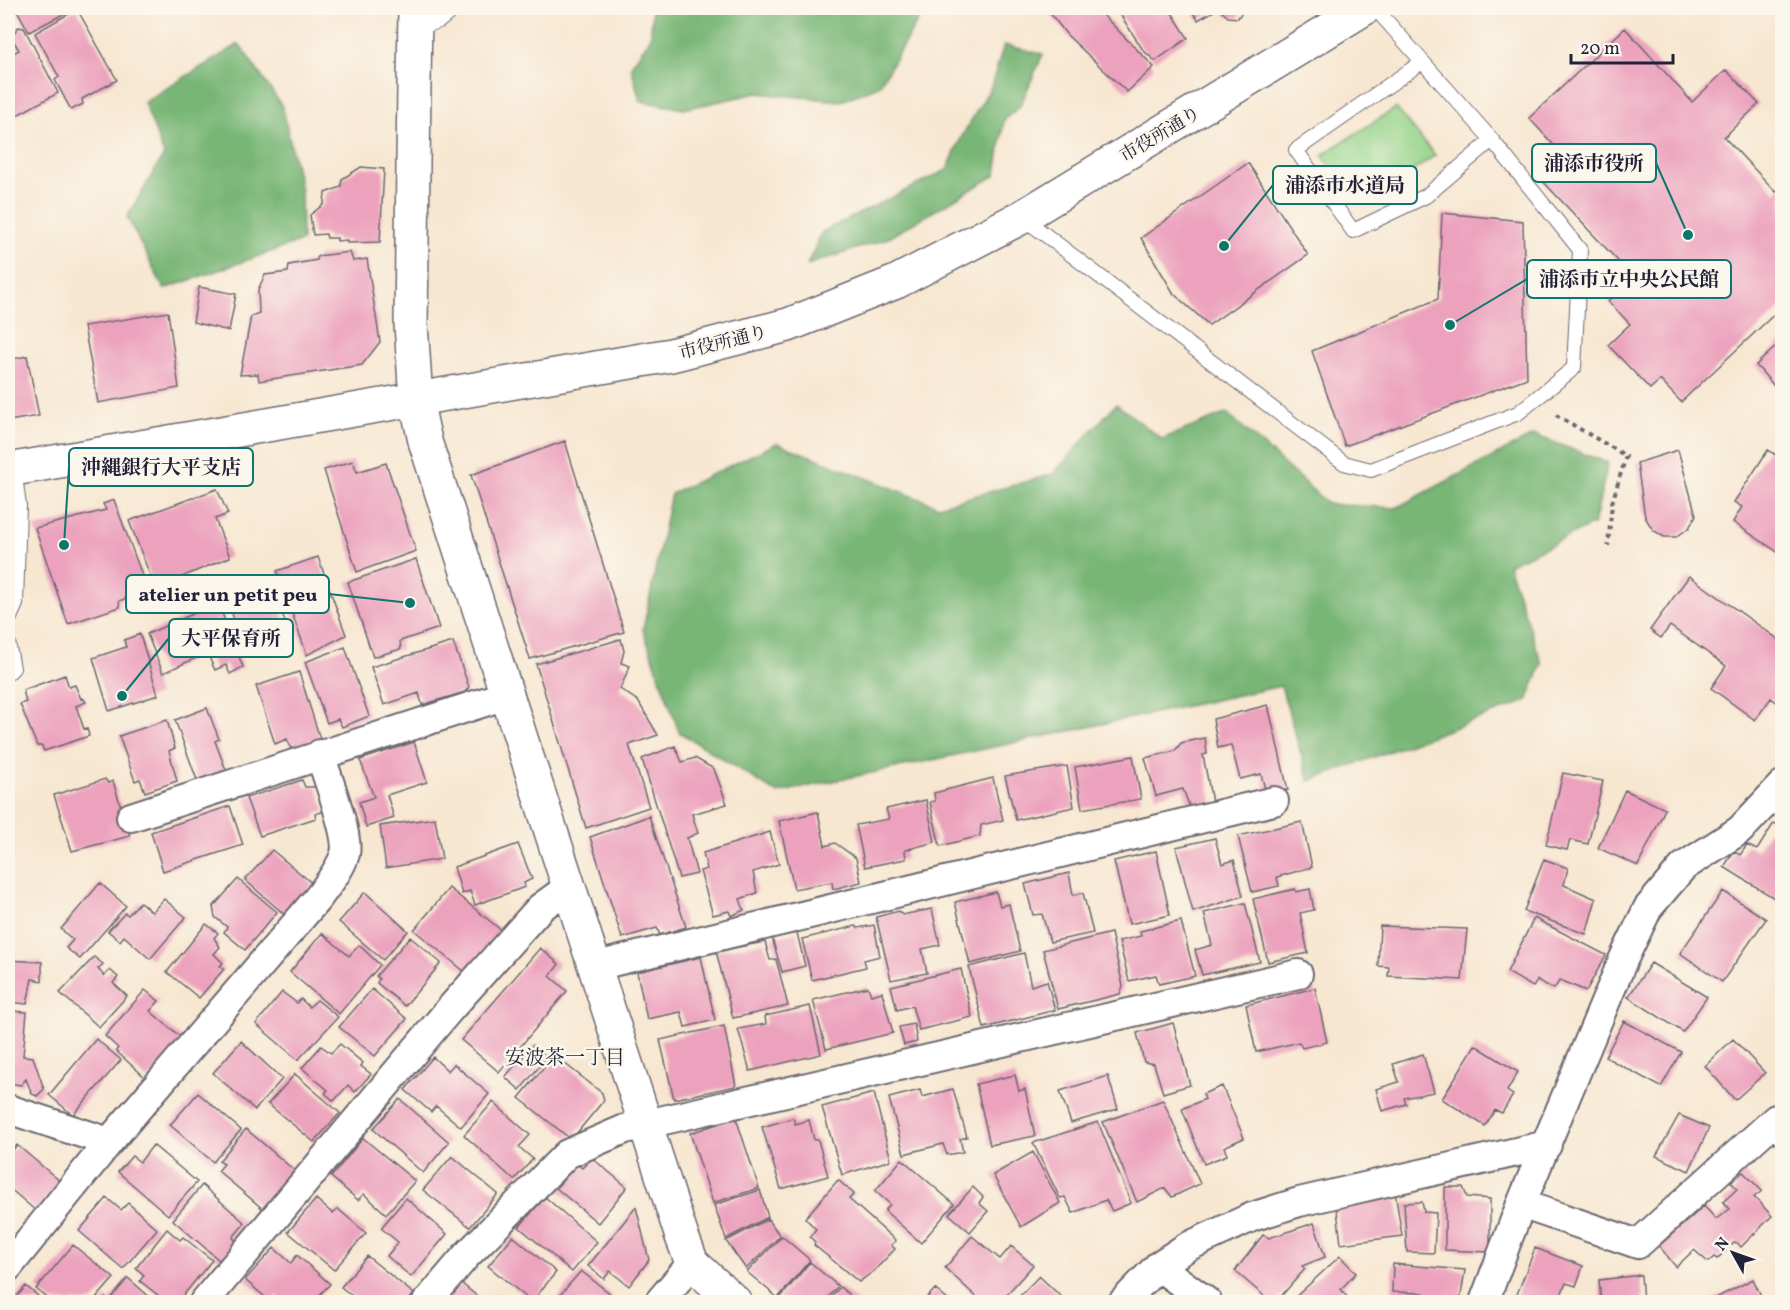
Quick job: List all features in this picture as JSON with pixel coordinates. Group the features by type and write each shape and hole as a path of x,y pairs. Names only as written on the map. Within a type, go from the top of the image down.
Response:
{"main road":[{"name":"市役所通り","path":"11,470 671,355 788,325 896,282 1022,217 1365,8"},
{"path":"415,18 411,324 416,400 432,464 692,1263 735,1302"}],"street":[{"path":"131,817 506,695"},
{"path":"8,1267 109,1142 318,898 339,868 346,851 343,828 320,754"},
{"path":"1484,1302 1521,1204 1623,960 1648,908 1683,867 1740,830 1782,784"},
{"path":"596,966 1274,801"},
{"path":"204,1302 456,1002 540,908 569,887"},
{"path":"427,1302 466,1256 567,1154 645,1122 1298,975"},
{"path":"8,1109 109,1142"},
{"path":"1521,1204 1638,1244 1776,1119 1782,1130"},
{"path":"1123,1302 1158,1266 1187,1247 1252,1217 1299,1202 1547,1145"},
{"path":"659,1302 692,1263"},
{"path":"1158,1266 1207,1302"}],"lane":[{"path":"415,18 439,21 455,8"},
{"path":"1022,217 1344,462 1371,470 1518,413 1574,368 1580,250 1492,140 1375,8"},
{"path":"1422,62 1296,150 1353,231 1426,196 1492,140"},
{"path":"8,622 16,604 19,506 11,470"},
{"path":"8,642 13,668 8,673"}],"path":[{"path":"1531,402 1626,456 1612,503 1608,546"}],"green space":[{"path":"652,8 925,8 879,86 841,101 757,93 684,109 640,101 631,66 651,37"},
{"path":"239,44 282,106 301,190 302,241 164,289 127,217 164,155 144,102"},
{"path":"1004,45 1043,54 1020,106 1004,120 996,175 886,239 807,265 822,232 947,170 962,136 991,87"},
{"path":"1396,108 1435,155 1387,190 1352,197 1322,155"},
{"path":"1116,404 1162,439 1227,413 1328,504 1396,508 1534,435 1608,463 1594,524 1508,565 1542,664 1527,701 1309,781 1281,686 777,793 679,732 643,630 671,494 777,443 938,506 1053,474"}],"building":[{"path":"16,8 75,8 29,32"},
{"path":"1046,8 1104,8 1103,15 1154,67 1127,92 1067,35"},
{"path":"1116,8 1169,8 1188,38 1155,61 1143,50"},
{"path":"1190,8 1219,8 1198,20"},
{"path":"1219,8 1242,8 1243,10 1238,18 1228,17"},
{"path":"77,9 117,80 82,99 83,104 71,110 55,80 59,77 35,33"},
{"path":"18,27 24,28 58,93 8,120 8,56 19,50 11,37"},
{"path":"1625,28 1692,102 1726,70 1759,104 1724,137 1776,192 1782,186 1782,307 1681,402 1660,380 1650,389 1608,345 1630,324 1608,301 1633,277 1538,176 1562,154 1529,118"},
{"path":"1248,163 1308,255 1209,325 1174,294 1141,238"},
{"path":"361,167 384,169 380,242 347,243 347,240 337,241 337,238 327,238 326,234 313,235 310,215 324,204 325,193 341,187 342,179"},
{"path":"1442,213 1523,221 1527,378 1345,446 1312,351 1438,299"},
{"path":"350,252 353,261 367,259 380,342 362,365 259,381 258,374 240,375 251,316 259,313 258,290 265,275 288,272 289,265 317,260 318,256"},
{"path":"199,287 236,294 229,331 193,322"},
{"path":"168,312 179,388 98,403 84,326"},
{"path":"1782,341 1782,395 1756,365"},
{"path":"27,356 39,416 8,421 8,360"},
{"path":"565,441 624,632 530,659 471,475"},
{"path":"1678,450 1696,515 1689,528 1676,537 1664,537 1653,530 1645,517 1637,463"},
{"path":"1768,450 1782,459 1782,555 1733,522 1742,507 1734,502"},
{"path":"353,461 357,472 386,463 416,551 357,572 324,470"},
{"path":"217,489 228,514 215,519 230,557 155,588 129,521"},
{"path":"114,500 146,586 135,590 135,595 119,601 120,607 68,624 35,528 106,510 103,504"},
{"path":"318,557 346,635 307,655 277,571"},
{"path":"416,559 439,628 400,641 401,649 373,657 348,582"},
{"path":"269,575 291,639 264,649 260,641 250,644 248,637 240,638 224,589"},
{"path":"1689,576 1782,642 1782,706 1771,698 1755,720 1711,688 1726,666 1670,626 1661,638 1650,630"},
{"path":"218,603 243,667 230,674 226,665 215,670 207,653 163,673 147,634"},
{"path":"140,634 158,695 109,711 93,658 126,647 124,640"},
{"path":"621,639 624,651 621,663 630,666 620,689 638,701 658,735 629,745 649,807 586,828 536,664"},
{"path":"453,642 469,687 465,692 422,705 419,693 384,705 371,667"},
{"path":"345,647 369,716 342,727 338,719 327,723 305,662"},
{"path":"299,672 321,742 292,751 287,739 275,744 256,686"},
{"path":"65,675 69,687 75,685 81,699 83,698 86,702 76,706 84,729 87,728 89,736 44,751 42,746 37,746 20,704 26,702 23,690"},
{"path":"1268,705 1288,790 1266,793 1261,774 1240,779 1231,745 1218,748 1213,719"},
{"path":"207,708 219,739 215,741 226,770 197,780 175,720"},
{"path":"167,720 175,748 169,751 177,781 145,792 140,779 135,781 119,736"},
{"path":"1205,738 1207,754 1203,755 1212,802 1190,808 1183,789 1156,796 1145,758 1175,751 1181,743"},
{"path":"414,742 427,782 387,795 394,818 366,827 359,802 374,797 360,760"},
{"path":"675,746 682,762 695,758 714,769 727,804 692,814 698,833 687,838 697,874 679,878 642,759"},
{"path":"1133,756 1141,799 1082,809 1075,767"},
{"path":"1067,766 1074,807 1016,820 1005,776"},
{"path":"1563,773 1603,781 1588,844 1570,840 1567,850 1546,845"},
{"path":"993,778 1003,820 981,825 980,836 940,846 930,802 935,801 934,793"},
{"path":"105,779 108,783 113,781 130,836 72,851 54,795"},
{"path":"302,780 305,787 317,787 325,811 315,814 316,818 260,836 246,798"},
{"path":"1625,790 1665,809 1638,866 1598,848"},
{"path":"926,800 935,842 905,850 906,859 865,867 856,825 889,819 886,809"},
{"path":"230,806 243,845 163,871 151,832"},
{"path":"818,812 825,846 835,843 856,858 861,882 833,889 832,882 794,889 779,821"},
{"path":"649,816 686,927 660,935 657,928 622,938 590,837"},
{"path":"435,818 442,859 386,868 380,826"},
{"path":"1302,822 1312,867 1277,877 1279,886 1252,892 1238,836"},
{"path":"1774,823 1782,828 1782,903 1724,867 1734,851 1740,855 1747,845 1757,850"},
{"path":"770,832 779,864 753,872 757,893 740,899 744,910 731,916 729,911 713,915 700,871 707,869 703,853"},
{"path":"1215,838 1222,864 1234,860 1243,896 1193,912 1176,847"},
{"path":"518,844 532,879 524,883 525,887 475,905 470,891 462,894 454,867"},
{"path":"272,850 313,884 285,915 245,880"},
{"path":"1156,851 1170,915 1129,924 1114,861"},
{"path":"1544,859 1568,868 1564,885 1596,899 1586,934 1524,911"},
{"path":"1069,873 1073,895 1083,893 1093,933 1050,942 1042,914 1033,915 1025,884"},
{"path":"238,879 277,912 245,950 224,932 227,927 215,917 213,907"},
{"path":"100,883 126,906 80,959 66,948 73,940 61,929"},
{"path":"449,888 501,930 465,972 414,930"},
{"path":"1295,889 1296,892 1310,889 1314,910 1300,913 1308,953 1268,962 1253,899"},
{"path":"1723,891 1766,919 1722,982 1680,953"},
{"path":"365,892 408,931 383,960 339,922"},
{"path":"996,892 1000,906 1009,904 1020,951 970,964 955,902"},
{"path":"164,899 186,917 150,959 124,936 120,941 108,931 125,913 128,915 140,902 152,912"},
{"path":"1245,903 1260,962 1202,975 1195,950 1212,945 1204,913"},
{"path":"932,909 940,945 922,949 927,973 891,980 876,917 899,911 902,915"},
{"path":"1534,918 1606,955 1586,991 1560,980 1554,989 1537,980 1533,987 1507,972"},
{"path":"1181,921 1195,976 1159,984 1156,975 1129,981 1119,941 1141,936 1140,931"},
{"path":"206,924 218,933 214,938 220,947 214,954 223,963 220,966 224,969 199,998 167,972"},
{"path":"874,925 880,956 864,960 866,967 812,980 802,939 856,926 858,928"},
{"path":"1380,926 1467,929 1462,980 1388,976 1389,967 1378,966"},
{"path":"322,933 349,956 359,945 380,965 339,1014 290,972"},
{"path":"797,933 805,966 782,972 772,938"},
{"path":"1111,933 1123,986 1120,994 1058,1009 1043,950"},
{"path":"410,937 441,963 405,1006 377,983 379,979 376,976"},
{"path":"765,942 770,960 776,959 788,1006 733,1018 716,951"},
{"path":"540,948 559,964 550,976 567,991 499,1072 461,1040"},
{"path":"1024,953 1031,986 1047,981 1055,1010 984,1028 969,967"},
{"path":"94,957 103,964 98,969 104,976 110,970 118,977 113,983 127,996 99,1027 60,993"},
{"path":"701,957 715,1020 685,1027 681,1012 647,1019 637,972"},
{"path":"8,960 42,962 42,981 32,979 27,1004 8,1002"},
{"path":"1651,963 1707,997 1683,1032 1628,997"},
{"path":"961,969 972,1017 919,1030 912,1006 897,1010 891,986"},
{"path":"868,987 871,995 882,992 893,1033 826,1049 813,1000"},
{"path":"1315,988 1327,1042 1302,1048 1299,1042 1256,1052 1246,1005"},
{"path":"372,989 407,1019 375,1056 339,1027"},
{"path":"145,990 159,1001 150,1011 183,1039 148,1080 116,1051 118,1048 105,1036"},
{"path":"282,992 297,1003 301,999 309,1007 317,1000 338,1017 298,1060 256,1024"},
{"path":"810,1006 821,1054 750,1071 738,1029 766,1024 765,1016"},
{"path":"8,1011 27,1012 23,1056 33,1057 44,1089 37,1096 32,1094 26,1079 21,1085 8,1083"},
{"path":"1624,1021 1681,1052 1661,1087 1605,1057"},
{"path":"1173,1023 1190,1085 1163,1093 1154,1064 1144,1062 1137,1033"},
{"path":"914,1024 917,1042 904,1045 899,1027"},
{"path":"724,1026 736,1086 674,1099 660,1040"},
{"path":"96,1039 121,1060 73,1115 49,1095"},
{"path":"1733,1039 1765,1073 1735,1100 1705,1066"},
{"path":"241,1041 282,1079 255,1110 213,1073"},
{"path":"340,1044 363,1063 361,1066 371,1074 355,1092 348,1085 334,1101 325,1093 328,1090 302,1068 321,1046 331,1053"},
{"path":"533,1045 547,1057 520,1090 505,1077"},
{"path":"1475,1045 1518,1072 1507,1091 1513,1095 1502,1113 1495,1110 1485,1126 1442,1099"},
{"path":"1423,1054 1434,1092 1404,1098 1406,1104 1382,1111 1376,1089 1399,1082 1393,1064"},
{"path":"554,1055 602,1093 604,1100 576,1134 568,1137 519,1098"},
{"path":"433,1057 448,1071 454,1064 489,1094 461,1127 436,1106 431,1112 405,1090"},
{"path":"295,1074 340,1113 314,1142 268,1104"},
{"path":"1015,1075 1019,1091 1025,1089 1035,1136 990,1145 976,1084"},
{"path":"1108,1076 1118,1109 1071,1123 1060,1091"},
{"path":"1222,1086 1244,1138 1224,1147 1227,1155 1204,1164 1182,1109 1205,1099 1203,1094"},
{"path":"953,1089 967,1137 960,1139 963,1152 947,1155 943,1144 904,1154 889,1098 920,1090 922,1097"},
{"path":"198,1093 241,1130 213,1162 170,1125"},
{"path":"874,1093 891,1160 842,1175 822,1107"},
{"path":"400,1099 449,1142 423,1173 373,1129"},
{"path":"1163,1100 1200,1184 1172,1197 1165,1188 1137,1202 1103,1122"},
{"path":"493,1102 530,1135 519,1147 533,1159 514,1180 464,1135"},
{"path":"1679,1115 1709,1128 1689,1171 1656,1156"},
{"path":"736,1118 759,1188 713,1203 690,1133"},
{"path":"793,1118 795,1124 809,1120 814,1140 818,1140 828,1176 781,1189 762,1127"},
{"path":"1098,1122 1131,1203 1112,1211 1106,1200 1073,1213 1065,1197 1060,1198 1033,1143"},
{"path":"246,1129 295,1171 263,1209 218,1171 224,1164 219,1161"},
{"path":"363,1138 415,1181 386,1214 364,1194 358,1200 331,1177"},
{"path":"17,1145 61,1182 36,1211 8,1187 8,1156"},
{"path":"153,1145 197,1182 168,1215 118,1172 132,1156 140,1162"},
{"path":"1033,1152 1060,1203 1021,1227 993,1175"},
{"path":"452,1156 498,1194 470,1227 423,1190"},
{"path":"592,1158 627,1187 598,1223 556,1188 577,1164 582,1168"},
{"path":"902,1159 954,1204 921,1243 885,1211 890,1204 875,1191"},
{"path":"1743,1172 1762,1191 1754,1197 1772,1216 1741,1247 1735,1242 1717,1259 1714,1257 1708,1262 1694,1250 1676,1267 1659,1246 1704,1206 1716,1219 1730,1209 1723,1202 1737,1189 1731,1182"},
{"path":"838,1180 854,1194 849,1199 896,1241 891,1245 895,1249 874,1271 859,1282 814,1245 815,1242 810,1237 816,1229 805,1218"},
{"path":"202,1185 245,1223 233,1237 236,1242 219,1260 173,1220"},
{"path":"973,1187 983,1197 979,1203 988,1211 970,1232 949,1214"},
{"path":"1445,1187 1463,1187 1467,1197 1490,1199 1490,1252 1445,1250"},
{"path":"760,1190 768,1217 726,1239 714,1205"},
{"path":"1395,1192 1402,1236 1341,1244 1336,1201"},
{"path":"545,1197 597,1242 572,1272 519,1227"},
{"path":"107,1198 121,1210 128,1203 157,1229 123,1269 79,1231"},
{"path":"406,1198 447,1234 411,1277 387,1256 398,1242 381,1228"},
{"path":"316,1199 333,1214 338,1209 366,1233 334,1270 288,1232"},
{"path":"1422,1202 1424,1212 1436,1213 1434,1253 1407,1252 1404,1203"},
{"path":"636,1207 649,1260 629,1286 610,1271 604,1279 588,1266"},
{"path":"768,1219 780,1236 746,1269 726,1241"},
{"path":"1314,1223 1325,1257 1302,1266 1305,1269 1276,1302 1271,1302 1235,1271 1263,1235 1269,1238"},
{"path":"167,1229 180,1240 183,1237 212,1260 178,1302 167,1302 140,1281 144,1275 136,1268"},
{"path":"513,1236 556,1272 532,1302 488,1266"},
{"path":"782,1236 810,1260 778,1298 747,1272"},
{"path":"972,1236 1000,1259 1011,1246 1033,1265 1000,1302 982,1302 945,1268"},
{"path":"73,1245 114,1278 93,1302 53,1302 36,1289"},
{"path":"274,1248 291,1263 297,1255 330,1284 313,1302 286,1302 277,1296 271,1302 245,1280"},
{"path":"1535,1248 1583,1266 1576,1286 1566,1283 1558,1302 1514,1302"},
{"path":"367,1256 414,1294 407,1302 360,1302 341,1287"},
{"path":"1340,1256 1356,1273 1341,1289 1350,1301 1290,1302"},
{"path":"810,1262 838,1286 824,1302 783,1302 779,1299"},
{"path":"1393,1264 1465,1270 1460,1302 1422,1302 1423,1293 1392,1292"},
{"path":"581,1271 612,1295 607,1302 554,1302"},
{"path":"1641,1275 1643,1302 1601,1302 1599,1280"},
{"path":"1039,1276 1067,1302 1014,1302"},
{"path":"128,1278 152,1299 149,1302 100,1302 105,1298 109,1301"},
{"path":"1753,1279 1764,1302 1708,1302"},
{"path":"461,1283 484,1302 445,1302"},
{"path":"26,1286 45,1302 12,1302"},
{"path":"840,1287 858,1302 827,1302"},
{"path":"935,1289 950,1302 923,1302"}],"place":[{"name":"浦添市役所","path":"1688,235"},
{"name":"浦添市水道局","path":"1224,246"},
{"name":"浦添市立中央公民館","path":"1450,325"},
{"name":"沖縄銀行大平支店","path":"64,545"},
{"name":"atelier un petit peu","path":"410,603"},
{"name":"大平保育所","path":"122,696"}],"district":[{"name":"安波茶一丁目","path":"565,1057"}]}
